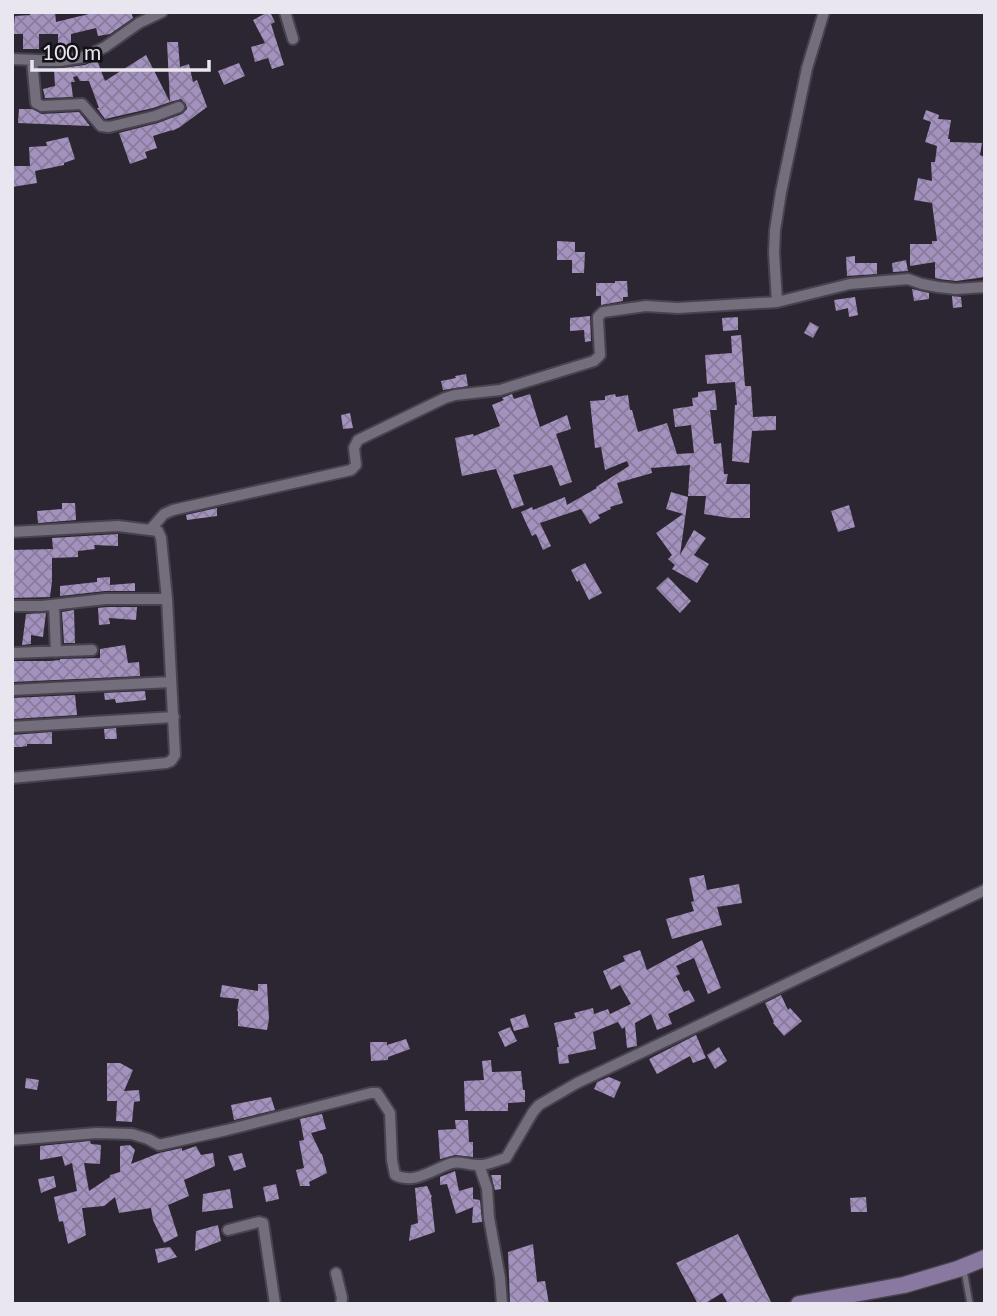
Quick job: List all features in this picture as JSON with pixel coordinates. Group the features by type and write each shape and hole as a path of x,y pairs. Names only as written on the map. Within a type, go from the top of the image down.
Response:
{"street":[{"path":"12,59 60,61 84,57 106,47 136,18 162,12"},
{"path":"285,12 293,39"},
{"path":"777,302 774,253 780,192 807,68 824,12"},
{"path":"32,61 34,99 38,105 82,104 101,126 109,127 179,107"},
{"path":"150,530 164,514 173,510 351,470 356,465 354,448 358,440 445,398 500,390 594,361 600,355 598,317 603,312 646,306 678,308 777,302 850,284 908,279 956,289 985,287"},
{"path":"12,531 118,526 159,531 167,599 175,755 166,764 12,778"},
{"path":"12,606 54,605 106,599 167,599"},
{"path":"54,605 56,652"},
{"path":"12,653 92,650"},
{"path":"12,690 171,681"},
{"path":"12,727 174,717"},
{"path":"12,1140 97,1133 140,1136 159,1144 377,1093 390,1113 395,1175 401,1178 419,1177 453,1163 465,1162 479,1166 506,1158 539,1105 577,1083 985,890"},
{"path":"479,1166 486,1188 502,1304"},
{"path":"228,1230 263,1223 275,1304"},
{"path":"799,1304 848,1300 985,1258"},
{"path":"336,1273 341,1304"}],"lane":[{"path":"964,1266 970,1304"}],"building":[{"path":"55,12 56,22 97,12 131,12 133,18 110,34 98,36 96,28 71,34 71,51 58,53 58,34 39,34 39,49 23,49 23,34 13,34 15,16"},
{"path":"268,12 275,22 271,24 284,65 272,69 268,58 255,62 251,47 265,43 253,20"},
{"path":"167,42 178,42 180,67 189,64 193,82 197,80 207,107 180,127 153,136 157,148 145,152 147,158 130,164 119,133 158,123 182,114 187,109 181,99 170,102"},
{"path":"146,55 170,102 105,119 97,108 89,81 80,81 77,76 73,77 75,82 71,82 73,97 45,98 43,89 55,86 54,69 85,65 97,60 105,81"},
{"path":"239,63 245,76 224,85 218,71"},
{"path":"19,109 32,109 42,114 79,112 90,126 18,123"},
{"path":"926,110 939,115 938,119 951,120 948,139 950,142 982,143 980,155 985,157 985,277 956,281 939,279 935,278 935,262 910,266 910,244 932,244 932,241 937,241 932,203 914,200 918,178 932,181 931,162 935,162 937,146 925,142 931,122 923,119"},
{"path":"68,137 75,159 64,165 35,171 37,183 12,187 12,166 30,166 29,147 47,146 46,142"},
{"path":"557,241 575,242 575,252 585,252 584,273 572,273 572,260 557,260"},
{"path":"855,256 855,263 877,263 877,274 847,276 846,257"},
{"path":"906,260 908,271 893,272 892,263"},
{"path":"627,281 628,297 623,297 623,301 601,305 601,296 596,296 596,283"},
{"path":"912,289 929,293 929,299 914,301"},
{"path":"952,296 961,297 962,307 953,308"},
{"path":"855,297 858,315 849,317 848,308 836,311 834,300"},
{"path":"590,316 591,341 585,342 584,330 570,331 570,318"},
{"path":"738,317 738,330 723,331 722,318"},
{"path":"810,322 819,327 813,338 804,333"},
{"path":"741,335 745,386 751,386 753,417 776,416 776,430 752,431 749,463 732,461 737,405 735,382 707,384 705,355 732,353 731,336"},
{"path":"466,374 468,386 443,390 441,381"},
{"path":"715,390 717,410 710,410 714,444 721,443 724,474 728,474 726,484 750,484 750,518 704,514 706,496 688,496 690,465 651,468 652,473 617,483 623,503 610,507 611,509 598,515 600,518 590,524 581,509 540,523 551,546 543,550 536,534 532,536 521,512 565,497 567,505 629,466 627,461 605,470 601,447 595,448 590,401 605,400 605,396 615,394 616,397 628,395 638,432 667,423 677,454 694,453 691,425 675,427 673,409 693,406 692,398 698,397 698,392"},
{"path":"512,394 514,399 530,394 540,427 567,415 571,429 556,434 572,482 560,486 552,465 513,475 524,505 512,509 496,469 462,476 455,438 474,436 500,426 492,405"},
{"path":"350,413 353,428 343,429 341,415"},
{"path":"671,492 688,497 680,555 694,530 706,538 694,555 709,564 697,583 672,569 675,565 668,559 672,555 656,533 683,514 666,509"},
{"path":"62,503 75,503 76,520 38,523 37,511 62,509"},
{"path":"849,505 855,527 838,532 831,511"},
{"path":"217,508 217,516 187,520 186,515"},
{"path":"118,534 118,546 94,545 95,549 78,551 78,557 52,558 50,597 12,598 12,550 53,549 52,538"},
{"path":"585,563 602,593 589,600 571,570"},
{"path":"110,577 110,585 135,583 135,591 60,596 60,586 97,582 97,578"},
{"path":"668,577 691,601 680,613 656,588"},
{"path":"137,607 136,620 109,618 110,624 99,625 98,608"},
{"path":"74,610 75,643 64,643 62,612"},
{"path":"46,613 43,637 31,635 31,644 22,645 26,614"},
{"path":"125,645 128,663 139,662 140,676 12,682 12,661 100,658 100,649"},
{"path":"145,691 146,700 116,703 115,699 105,700 104,693"},
{"path":"75,695 77,715 12,719 12,698"},
{"path":"116,728 117,739 105,739 104,729"},
{"path":"52,732 52,744 12,747 12,735"},
{"path":"704,875 707,890 739,884 742,903 717,907 722,925 672,939 666,919 694,911 689,878"},
{"path":"702,940 721,988 708,994 694,958 676,966 680,974 676,976 684,992 689,990 695,1001 668,1014 672,1024 657,1030 651,1014 635,1023 637,1046 627,1048 625,1027 622,1029 618,1022 593,1032 596,1049 568,1055 569,1063 559,1064 554,1023 576,1018 574,1013 593,1008 594,1014 608,1009 610,1014 631,1004 620,985 611,990 603,971 625,961 623,956 640,950 647,970"},
{"path":"258,984 267,984 267,1030 238,1026 239,999 220,997 222,985 258,991"},
{"path":"781,995 788,1010 790,1008 802,1021 784,1036 773,1023 765,1003"},
{"path":"525,1014 529,1027 514,1031 510,1019"},
{"path":"510,1027 517,1041 505,1047 498,1032"},
{"path":"696,1035 706,1058 693,1063 690,1056 657,1074 649,1059"},
{"path":"406,1039 410,1049 388,1057 388,1060 371,1061 370,1042 387,1042 387,1045"},
{"path":"719,1047 727,1061 715,1069 707,1055"},
{"path":"491,1060 492,1072 521,1071 525,1102 508,1103 508,1111 465,1111 464,1081 484,1080 482,1061"},
{"path":"107,1063 120,1063 133,1070 124,1091 139,1090 140,1101 134,1102 132,1122 116,1121 117,1101 107,1101"},
{"path":"609,1077 621,1082 614,1098 594,1089 597,1082"},
{"path":"26,1078 39,1080 37,1090 25,1088"},
{"path":"271,1097 275,1110 234,1120 231,1105"},
{"path":"322,1114 326,1129 311,1133 322,1154 327,1173 309,1182 310,1186 300,1186 296,1170 304,1168 299,1141 304,1140 300,1119"},
{"path":"455,1120 468,1120 473,1157 455,1155 440,1159 438,1130 456,1129"},
{"path":"90,1141 91,1144 101,1145 100,1164 84,1163 89,1191 110,1175 120,1172 120,1146 130,1145 135,1150 131,1164 159,1153 182,1148 182,1151 196,1146 201,1155 213,1153 215,1166 184,1180 189,1196 168,1205 178,1236 164,1243 153,1220 151,1208 119,1213 115,1197 104,1206 82,1208 86,1235 68,1244 63,1221 59,1222 54,1197 77,1191 72,1163 65,1166 62,1156 40,1160 40,1146"},
{"path":"242,1153 246,1167 234,1171 228,1156"},
{"path":"455,1171 459,1191 473,1187 473,1199 480,1200 482,1222 472,1223 473,1207 456,1214 447,1184 440,1185 440,1177"},
{"path":"491,1175 501,1175 501,1189 495,1190"},
{"path":"54,1176 56,1187 41,1193 38,1179"},
{"path":"276,1184 279,1199 266,1202 263,1187"},
{"path":"427,1186 432,1197 435,1232 409,1241 411,1225 418,1223 415,1188"},
{"path":"230,1189 233,1208 202,1212 203,1194"},
{"path":"866,1197 867,1212 851,1212 850,1198"},
{"path":"218,1225 221,1241 195,1251 196,1231"},
{"path":"738,1234 772,1304 728,1304 722,1293 704,1304 698,1304 676,1263"},
{"path":"533,1244 537,1282 545,1281 549,1304 510,1304 508,1252"},
{"path":"170,1247 177,1257 158,1263 155,1249"}]}
